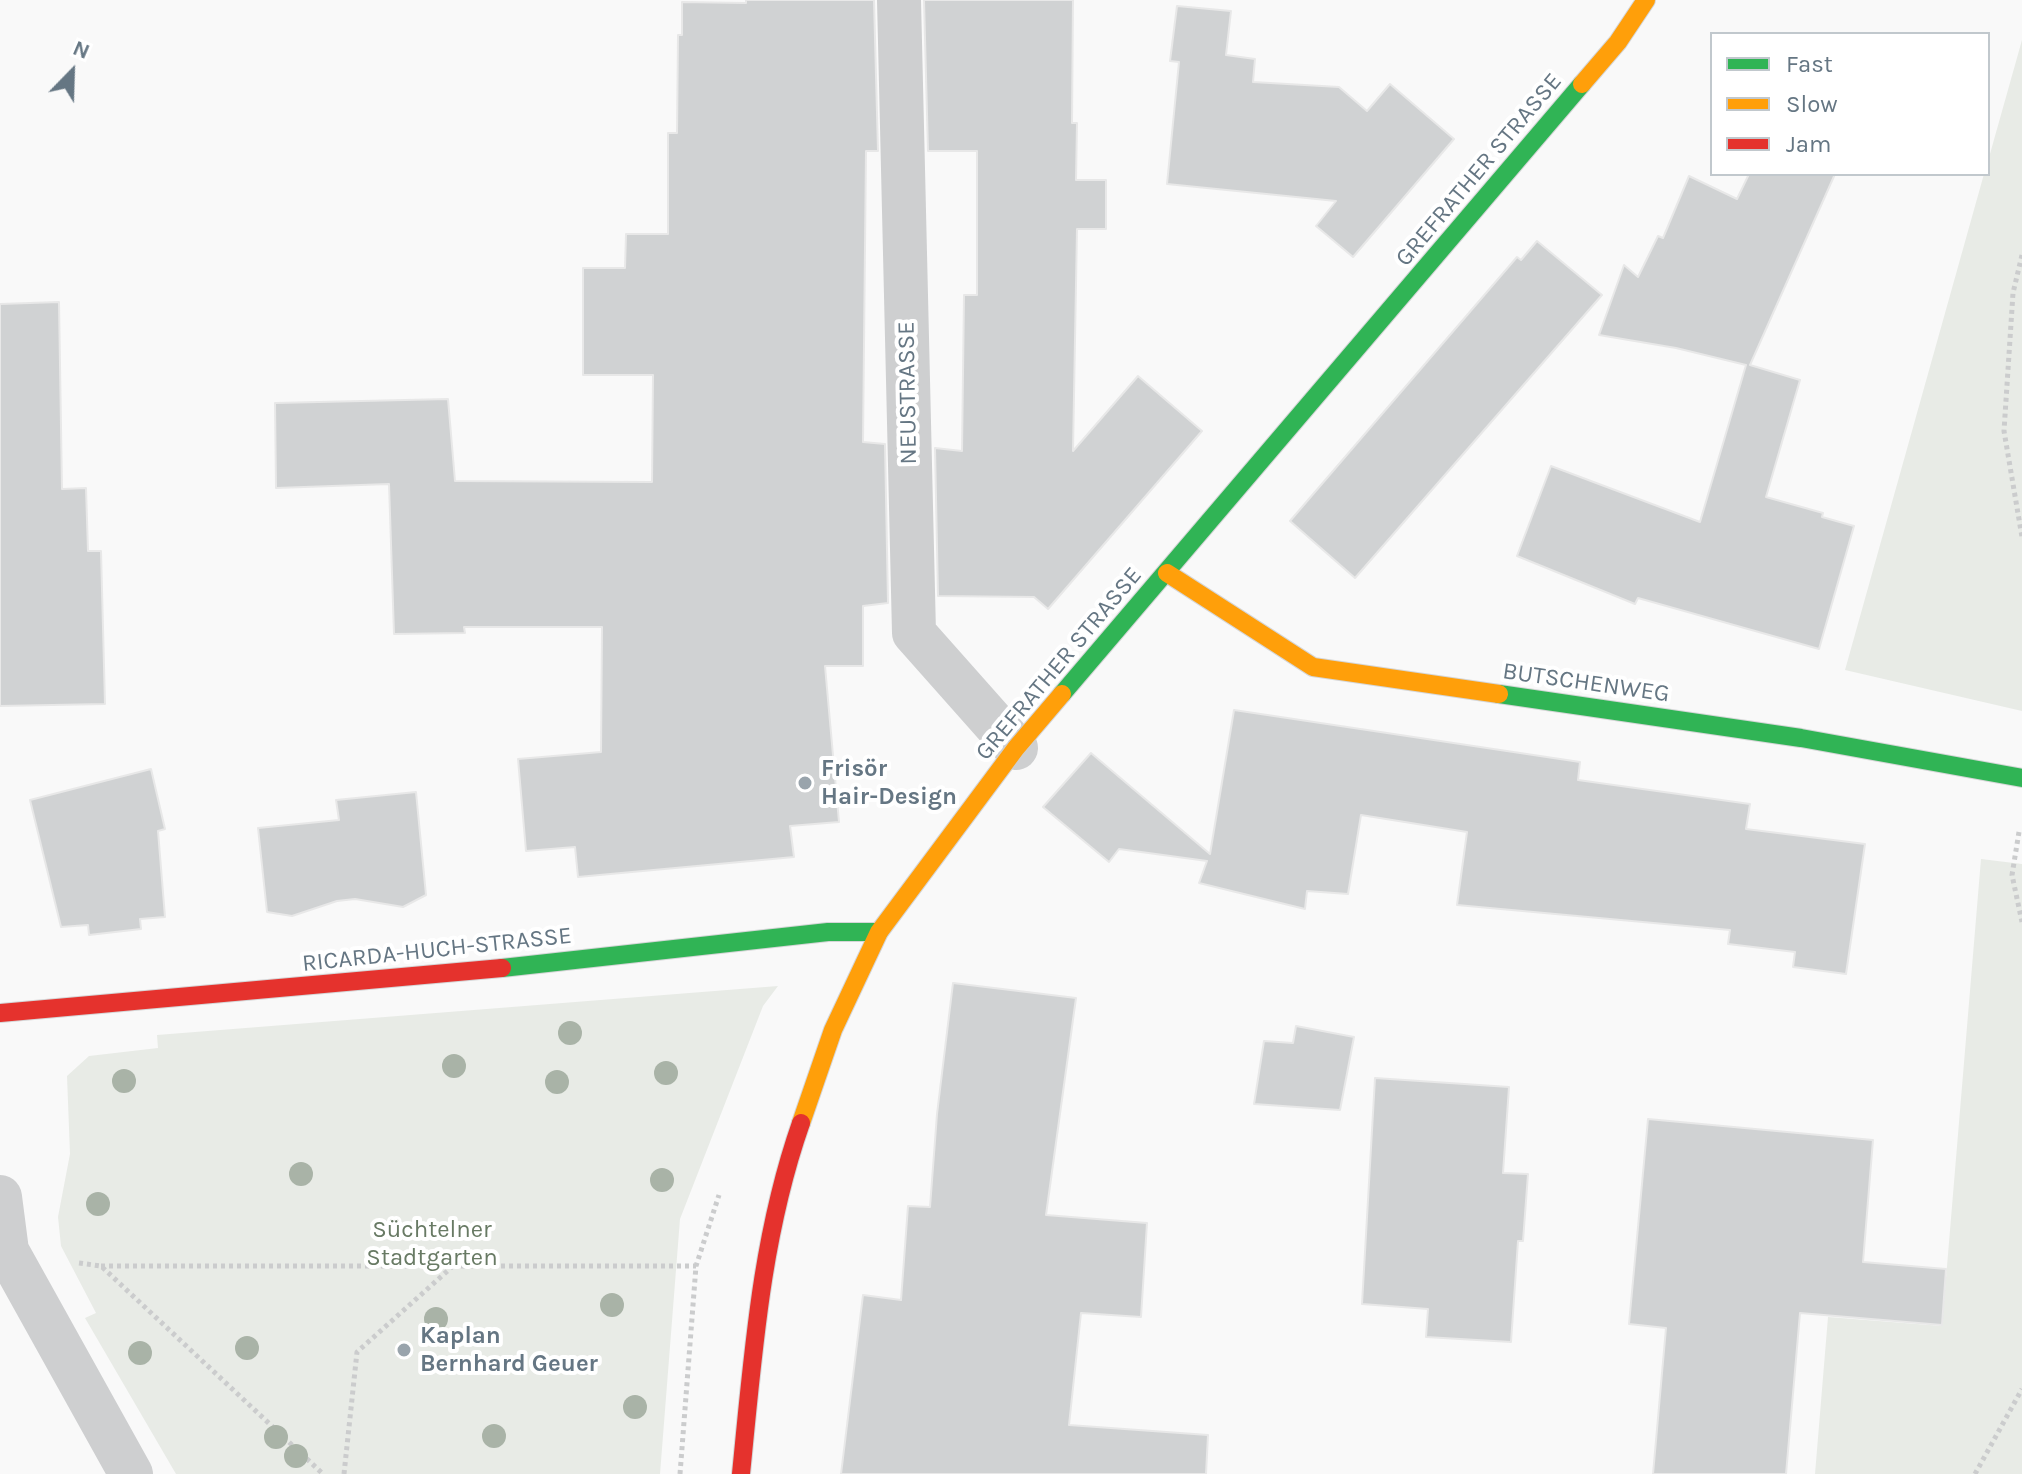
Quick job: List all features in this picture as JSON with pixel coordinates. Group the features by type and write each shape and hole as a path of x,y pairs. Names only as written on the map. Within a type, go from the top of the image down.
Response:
{"main road":[{"name":"GREFRATHER STRASSE","path":"741,1474 760,1288 784,1171 833,1030 879,932 1016,748 1618,42 1646,0"},
{"name":"BUTSCHENWEG","path":"1167,573 1313,667 1801,738 2022,778"},
{"name":"RICARDA-HUCH-STRASSE","path":"0,1013 429,976 828,932 879,932"}],"street":[{"name":"NEUSTRASSE","path":"899,0 914,633 1016,748"},
{"path":"0,1197 4,1251 131,1474"}],"path":[{"path":"2022,255 2013,293 2004,431 2022,537"},
{"path":"2019,828 2012,875 2022,922"},
{"path":"4,1251 101,1266 696,1266"},
{"path":"344,1474 357,1352 454,1265"},
{"path":"101,1266 323,1474"},
{"path":"1975,1474 2022,1389"}],"green space":[{"path":"2022,40 2022,711 1845,670 1983,176 1990,176 1990,154"},
{"path":"1981,859 2022,864 2022,1474 1815,1474 1828,1317 1942,1326"},
{"name":"Süchtelner Stadtgarten","path":"778,986 763,1006 680,1219 660,1474 176,1474 85,1318 96,1313 61,1246 58,1217 70,1154 67,1076 89,1056 158,1048 157,1035"}],"building":[{"path":"746,0 874,0 878,151 866,151 863,442 885,444 888,603 863,606 863,666 825,666 839,822 790,826 794,857 578,877 575,847 526,851 518,759 601,752 602,627 464,627 465,633 394,634 389,484 276,488 275,403 448,399 455,481 652,482 653,375 583,375 583,268 625,268 626,234 668,234 668,133 677,133 678,35 682,35 682,2 746,3"},
{"path":"924,0 1073,0 1072,123 1077,123 1076,180 1106,180 1106,229 1077,229 1073,451 1138,376 1202,431 1048,609 1034,597 938,596 935,448 962,451 964,295 977,295 977,151 928,151"},
{"path":"1177,6 1231,11 1226,55 1255,59 1253,82 1339,87 1367,111 1390,84 1454,139 1353,257 1316,226 1336,201 1167,184 1179,62 1170,61"},
{"path":"1689,176 1737,199 1748,176 1834,176 1750,365 1800,380 1766,497 1823,513 1822,517 1854,526 1819,649 1638,598 1635,604 1517,556 1551,466 1700,522 1746,365 1676,348 1599,335 1624,265 1638,277 1658,236 1663,238"},
{"path":"1537,241 1602,295 1355,578 1290,521 1517,257 1521,260"},
{"path":"59,302 62,489 86,488 88,551 101,551 105,704 0,706 0,304"},
{"path":"1234,710 1580,762 1578,780 1750,804 1746,829 1865,844 1846,974 1793,967 1795,952 1728,944 1730,930 1457,905 1467,832 1361,815 1348,894 1307,891 1305,909 1199,883 1207,861 1119,849 1109,862 1043,807 1091,753 1210,854"},
{"path":"151,769 165,829 158,831 165,917 140,919 141,929 89,935 88,925 61,927 30,800"},
{"path":"416,792 426,895 403,907 355,899 337,901 292,916 267,912 258,828 339,820 336,800"},
{"path":"953,983 1076,998 1046,1215 1147,1223 1141,1317 1081,1313 1069,1425 1208,1435 1206,1474 841,1474 863,1295 901,1300 908,1206 930,1207 937,1114"},
{"path":"1296,1026 1354,1037 1340,1110 1254,1104 1264,1041 1293,1043"},
{"path":"1375,1078 1509,1087 1503,1173 1528,1174 1523,1241 1518,1241 1511,1342 1426,1337 1428,1309 1362,1304"},
{"path":"1648,1119 1873,1140 1863,1262 1946,1269 1942,1325 1800,1313 1786,1474 1653,1474 1666,1328 1629,1324"}],"traffic: fast":[{"path":"1062,694 1582,84"},
{"path":"1499,694 1801,738 2022,778"},
{"path":"502,968 828,932 879,932"}],"traffic: slow":[{"path":"1582,84 1618,42 1646,0"},
{"path":"1167,573 1313,667 1499,694"},
{"path":"801,1123 833,1030 879,932 1016,748 1062,694"}],"traffic: jam":[{"path":"0,1013 502,968"},
{"path":"741,1474 760,1297 776,1209 801,1123"}],"place":[{"name":"Frisör Hair-Design","path":"805,783"},
{"name":"Kaplan Bernhard Geuer","path":"404,1350"}]}
